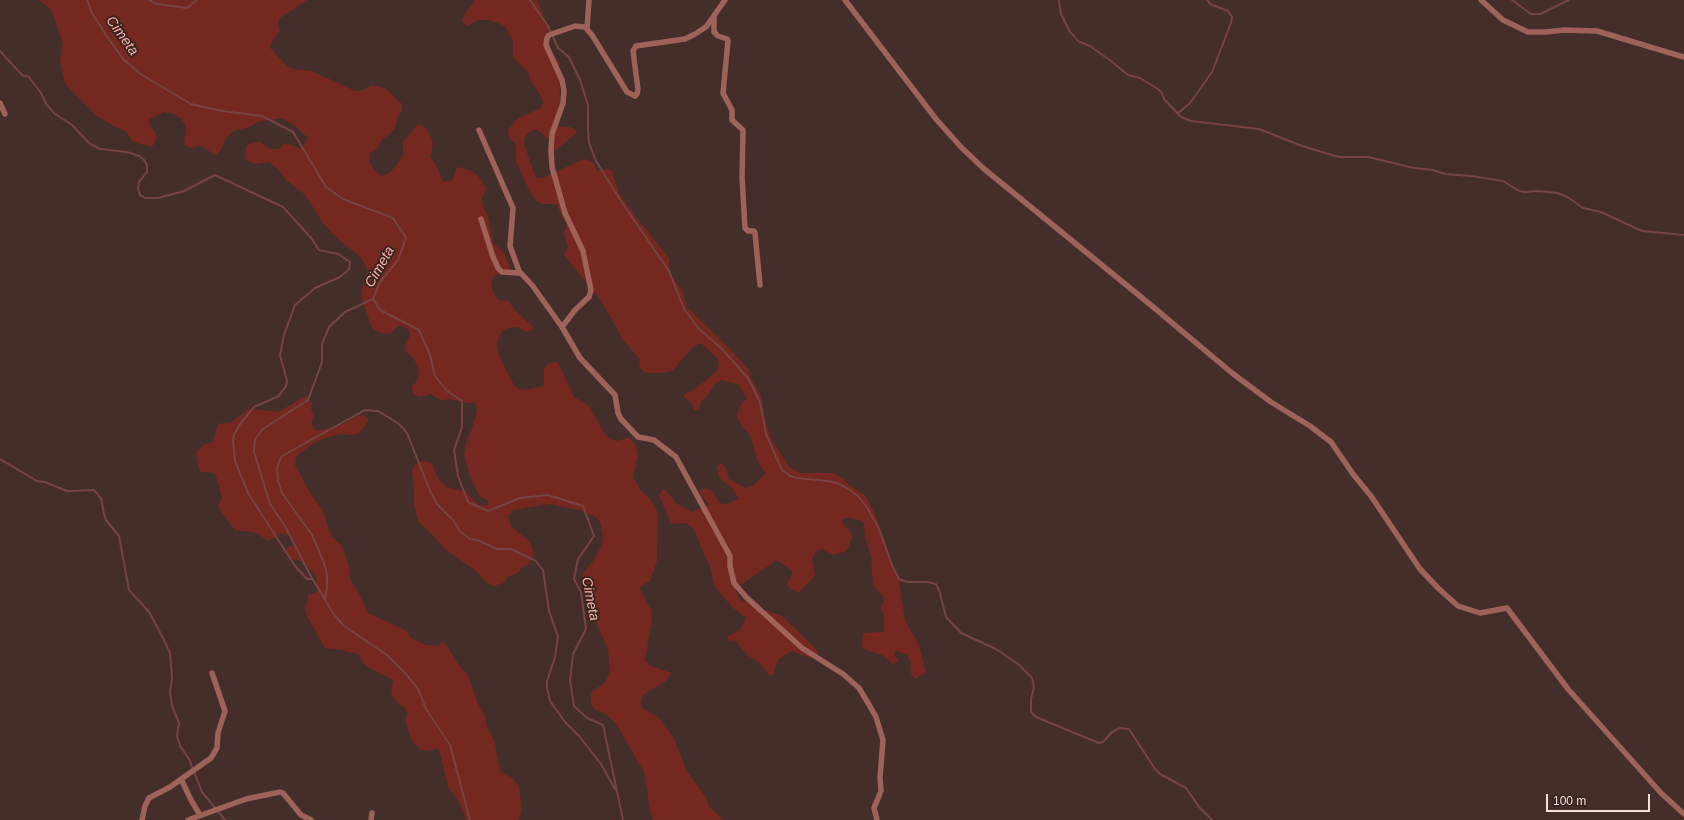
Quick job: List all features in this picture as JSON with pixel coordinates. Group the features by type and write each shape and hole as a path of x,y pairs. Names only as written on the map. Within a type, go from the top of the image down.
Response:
{"street":[{"path":"587,29 590,0"},
{"path":"562,327 575,310 589,297 591,290 583,251 565,213 552,166 552,134 563,103 564,91 562,80 545,41 549,35 575,26 582,26 587,29 628,92 635,96 638,94 633,51 636,46 685,39 706,27 725,0"},
{"path":"845,0 936,119 960,147 982,168 1232,373 1271,402 1310,426 1331,442 1353,474 1371,496 1420,569 1438,588 1458,606 1480,613 1507,608 1568,689 1661,793 1684,814"},
{"path":"1481,0 1503,20 1528,32 1564,30 1597,31 1684,57"},
{"path":"714,17 714,32 718,36 727,38 728,41 723,93 732,110 732,120 743,130 742,177 745,228 748,231 754,231 756,233 760,286"},
{"path":"0,103 5,114"},
{"path":"479,130 513,208 510,246 512,255 520,273 532,285 562,327 580,358 615,395 618,413 621,419 638,436 654,440 676,457 730,556 730,566 734,583 746,597 802,648 843,674 859,688 868,703 876,717 883,740 880,778 881,791 874,808 877,820"},
{"path":"481,219 498,268 502,272 520,273"},
{"path":"142,820 144,806 148,798 170,787 211,758 217,748 218,733 225,711 212,673"},
{"path":"181,779 200,815"},
{"path":"188,820 246,799 280,792 283,793 301,815 311,820"},
{"path":"371,820 372,813"}],"shaded area":[{"path":"38,0 307,0 280,18 278,24 280,30 270,45 271,49 287,66 293,69 312,71 355,91 364,90 371,85 380,87 386,89 402,104 402,111 398,116 395,129 382,140 377,149 369,154 370,164 379,175 383,176 389,173 396,166 403,155 403,142 417,125 420,124 426,128 431,137 433,144 430,157 435,163 443,182 452,180 457,168 460,167 472,171 478,176 487,189 482,197 483,207 488,216 493,243 504,253 511,269 493,277 491,283 494,295 499,300 508,301 533,327 532,331 526,332 518,327 503,330 498,339 497,345 499,356 514,385 517,388 525,390 543,386 544,369 548,364 558,362 574,397 589,406 604,433 610,439 618,441 629,437 636,446 638,456 633,476 640,490 651,500 658,514 657,561 650,581 639,587 651,610 652,620 645,661 649,665 671,673 666,681 643,695 641,701 642,708 658,717 673,737 687,771 707,799 709,807 724,820 653,820 644,772 616,724 606,714 594,709 591,703 591,693 605,682 610,672 608,648 585,597 582,579 583,573 594,560 602,545 603,538 600,522 596,517 579,510 549,504 513,510 508,516 511,526 530,542 534,554 528,565 522,567 518,573 509,576 503,583 494,586 487,583 476,571 446,550 431,533 418,522 414,503 412,471 414,465 422,461 432,463 437,477 446,487 466,492 479,505 488,505 488,501 479,495 470,477 464,454 467,439 472,429 477,411 476,405 474,403 448,399 442,401 431,394 420,397 413,394 412,387 418,379 419,369 414,359 406,351 405,345 410,336 410,332 408,329 399,325 391,333 387,334 378,332 372,328 362,299 361,291 366,278 367,268 360,256 340,241 322,222 304,194 286,180 278,169 269,162 256,164 245,159 246,146 249,144 260,142 270,149 279,149 283,144 293,145 299,149 304,146 307,137 294,125 281,118 257,122 250,127 233,131 226,138 221,150 216,155 200,146 191,148 185,146 185,124 174,114 164,112 149,119 149,125 155,132 157,138 152,147 133,142 126,131 97,116 65,84 60,61 63,43 51,10"},
{"path":"475,0 537,0 549,28 545,36 546,42 559,63 560,101 554,124 560,127 570,127 576,130 577,133 553,152 551,150 549,140 543,134 535,129 527,134 524,140 525,147 536,178 542,178 584,159 593,162 597,171 610,169 619,193 639,221 669,258 669,271 682,291 687,307 749,370 750,376 761,396 765,419 771,438 789,467 801,473 833,473 843,478 849,485 866,496 876,516 899,582 905,620 919,645 926,672 916,679 911,674 910,660 907,654 896,651 894,653 898,661 893,664 882,655 864,649 862,646 863,633 884,632 884,617 881,608 884,598 873,585 871,556 865,538 864,524 862,521 851,518 845,518 842,521 850,531 852,537 849,547 844,552 833,555 822,549 816,551 812,559 815,575 799,593 788,587 787,584 792,575 792,571 777,560 735,589 741,601 755,603 764,610 782,616 819,652 811,658 791,651 778,660 773,675 770,676 759,662 750,657 736,641 728,640 728,636 740,630 746,618 732,607 715,587 710,567 694,530 690,525 684,523 671,524 659,495 662,490 665,489 676,503 692,512 709,505 700,493 701,490 706,488 712,491 720,503 726,504 739,499 733,489 719,478 717,467 720,463 725,466 729,479 746,488 754,485 766,473 759,464 749,433 742,426 737,417 739,407 747,398 738,384 721,380 715,384 708,395 701,402 699,410 694,410 691,402 684,397 684,394 695,389 711,376 717,371 719,365 718,359 701,343 694,346 672,371 649,373 644,372 639,366 640,360 624,341 600,299 564,255 568,247 564,233 567,224 562,217 557,204 542,204 536,201 530,192 516,161 516,145 509,137 508,130 518,118 541,108 543,102 541,96 530,80 529,73 513,57 513,40 505,27 488,20 478,20 467,26 462,21 464,15"},
{"path":"306,396 312,403 311,410 314,415 311,424 317,431 343,424 355,417 364,415 369,420 357,434 341,434 315,442 299,454 296,458 295,465 309,491 324,513 332,537 342,546 349,566 350,579 360,595 368,613 405,630 411,638 426,645 439,646 440,642 446,644 459,665 468,675 478,704 485,716 487,728 494,739 500,771 512,778 519,786 522,810 519,820 466,820 458,800 449,789 439,750 436,748 430,751 421,750 412,741 405,721 407,715 406,709 396,701 391,693 393,680 368,667 362,662 360,656 354,652 349,653 343,650 325,648 306,614 305,607 309,594 318,592 316,575 301,561 291,559 285,553 288,547 294,546 294,540 282,533 268,541 257,533 235,530 219,509 218,506 222,497 215,473 202,472 199,470 196,453 205,444 213,441 218,424 232,422 248,409 278,412"}],"waterway":[{"name":"Cimeta","path":"87,0 92,13 123,59 142,75 191,104 222,111 262,116 293,132 326,187 343,199 393,218 406,238 398,260 380,282 373,299 380,310 419,330 430,355 435,376 447,391 462,401 462,427 454,450 458,476 468,502 488,511 520,498 548,495 583,506 594,536 578,559 574,579 581,592 586,629 573,654 570,680 574,706 587,718 603,725 623,820"},
{"name":"Cimeta","path":"149,0 157,4 187,8 197,0"},
{"path":"530,0 548,26 558,48 569,57 580,80 588,105 589,143 596,161 619,198 669,271 684,309 699,329 721,348 748,378 760,402 766,434 782,470 790,476 796,478 837,483 858,496 868,509 879,529 892,565 899,579 907,582 927,582 936,584 946,617 961,633 996,649 1018,664 1032,678 1034,687 1031,699 1031,712 1036,717 1099,743 1103,742 1112,732 1120,728 1129,729 1155,769 1160,774 1186,788 1199,807 1212,820"},
{"path":"1059,0 1061,14 1070,32 1078,41 1090,46 1128,75 1140,78 1158,89 1162,93 1164,99 1181,117 1191,121 1259,129 1302,146 1339,157 1368,157 1414,168 1433,170 1445,174 1503,181 1519,191 1558,193 1569,198 1583,208 1601,212 1642,231 1684,235"},
{"path":"1178,113 1190,103 1212,72 1231,23 1232,17 1228,11 1210,4 1207,0"},
{"path":"1512,0 1531,14 1540,14 1569,0"},
{"path":"0,51 22,75 29,77 41,93 46,104 55,114 72,125 89,143 100,149 127,152 139,156 144,160 147,165 147,172 139,182 138,189 140,195 145,198 158,198 184,191 215,175 283,207 312,239 319,250 338,254 350,262 349,269 340,277 315,288 295,305 284,335 280,355 287,381 286,386 279,396 254,407 240,424 234,435 233,441 235,461 248,493 295,566 307,579 313,579"},
{"path":"373,299 345,312 329,327 322,344 322,362 308,400 263,429 255,439 254,452 270,504 285,526 309,573 333,613 344,626 387,655 418,689 426,709 450,745 470,820"},
{"path":"325,599 327,574 324,563 312,535 282,493 278,481 277,469 282,456 365,410 378,411 399,424 407,433 431,493 438,505 453,520 460,531 470,539 477,540 497,549 511,549 536,561 543,570 549,611 558,637 555,657 547,681 550,701 565,722 579,736 601,764 615,789"},
{"path":"0,459 37,481 45,482 67,491 94,490 101,498 106,520 119,536 129,590 149,612 170,653 172,678 170,692 172,706 179,723 177,736 180,746 189,759 202,792 225,820"}]}
